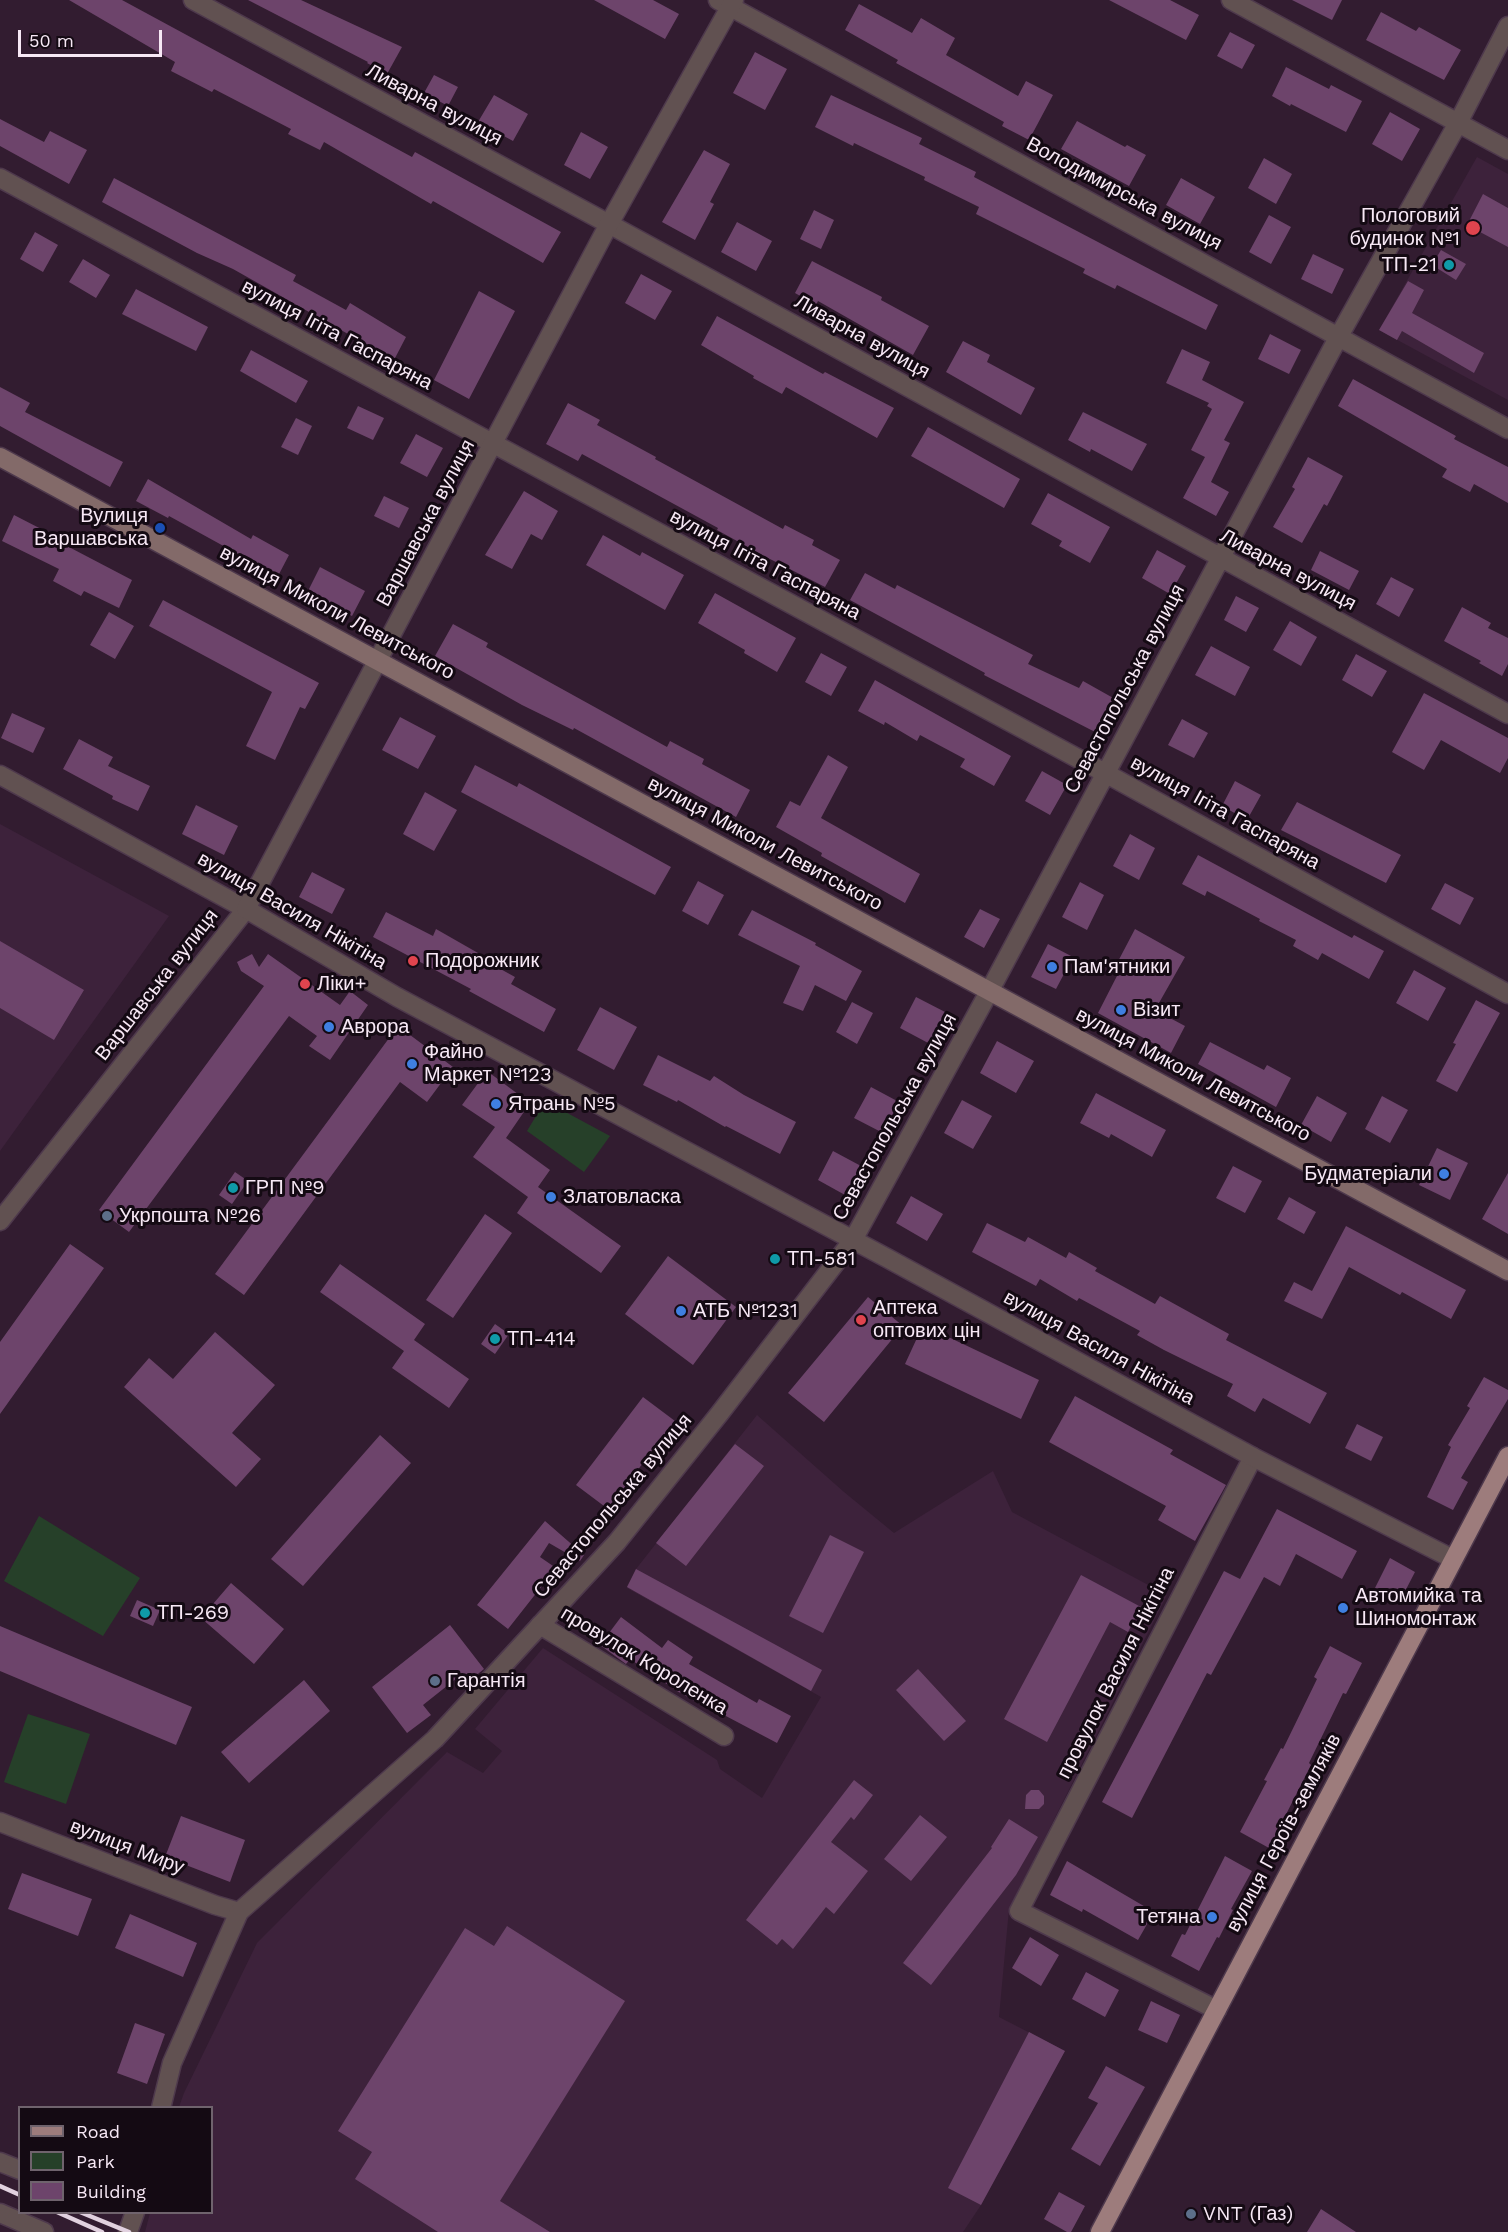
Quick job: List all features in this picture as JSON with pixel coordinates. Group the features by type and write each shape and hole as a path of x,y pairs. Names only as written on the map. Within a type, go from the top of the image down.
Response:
{"main road":[{"name":"вулиця Миколи Левитського","path":"0,457 1508,1271"},
{"name":"вулиця Героїв-земляків","path":"1100,2232 1508,1456"}],"street":[{"name":"Ливарна вулиця","path":"193,0 1508,714"},
{"path":"1231,0 1508,150"},
{"name":"Варшавська вулиця","path":"0,1221 246,909 727,2"},
{"name":"Володимирська вулиця","path":"727,2 1508,429"},
{"name":"Севастопольська вулиця","path":"161,2106 172,2063 239,1912 435,1739 616,1542 720,1413 853,1240 990,990 1339,336 1458,123 1508,26"},
{"name":"вулиця Ігіта Гаспаряна","path":"0,178 1105,773 1508,994"},
{"name":"вулиця Василя Нікітіна","path":"0,775 246,909 397,998 853,1240 1253,1457 1453,1559"},
{"name":"провулок Василя Нікітіна","path":"1217,2010 1019,1911 1253,1457"},
{"name":"провулок Короленка","path":"540,1625 724,1736"},
{"name":"вулиця Миру","path":"0,1822 215,1905 239,1912"},
{"path":"0,2162 18,2168"},
{"path":"0,2213 44,2232"},
{"path":"128,2232 134,2214"}],"shaded area":[{"name":"Пологовий будинок №1","path":"1477,157 1508,174 1508,400 1379,330"},
{"path":"0,824 169,916 0,1151"},
{"path":"757,1415 894,1533 993,1471 1012,1512 1167,1595 1009,1909 999,2017 1065,2051 981,2205 963,2232 145,2232 150,2214 213,2214 213,2106 179,2106 257,1943 447,1752 483,1773 502,1751 475,1729 543,1648 717,1760 720,1769 762,1798 821,1697 627,1588 636,1569"}],"green space":[{"path":"545,1101 610,1136 584,1172 527,1131"},
{"path":"39,1516 140,1578 103,1636 4,1581"},
{"path":"28,1714 90,1734 66,1804 4,1782"}],"building":[{"path":"69,0 122,0 412,157 415,152 561,232 543,263 433,201 431,204 324,142 320,150 288,134 291,129 214,89 212,92 171,71 175,62"},
{"path":"248,0 301,0 402,47 387,74"},
{"path":"594,0 653,0 679,14 665,39"},
{"path":"1109,0 1170,0 1199,15 1186,40"},
{"path":"1292,0 1342,0 1332,20"},
{"path":"859,4 912,33 921,18 955,38 946,55 1018,96 1026,81 1053,95 1029,140 1002,126 1004,122 896,63 898,60 845,30"},
{"path":"1381,12 1416,31 1419,27 1461,50 1444,80 1366,40"},
{"path":"1230,32 1255,45 1242,69 1217,56"},
{"path":"755,52 787,69 765,110 733,93"},
{"path":"1286,67 1329,89 1331,85 1362,101 1346,132 1272,96"},
{"path":"434,75 458,87 448,106 424,93"},
{"path":"494,95 528,114 513,141 478,122"},
{"path":"831,95 922,138 919,144 976,172 974,177 1218,305 1206,330 1117,285 1115,289 1083,273 1085,269 976,214 979,207 924,180 925,177 815,127"},
{"path":"1390,112 1420,129 1402,161 1372,144"},
{"path":"0,119 44,142 50,131 87,150 69,184 0,146"},
{"path":"1077,121 1125,147 1127,145 1146,155 1129,186 1061,149"},
{"path":"581,132 608,147 590,179 564,165"},
{"path":"704,150 730,164 710,202 714,204 695,240 662,222"},
{"path":"1264,158 1292,174 1276,204 1248,188"},
{"path":"114,178 296,275 293,281 346,310 350,303 406,337 394,360 233,269 197,253 102,202"},
{"path":"1181,178 1215,197 1200,224 1166,205"},
{"path":"1483,194 1508,208 1508,247 1467,225"},
{"path":"814,210 834,220 821,249 800,239"},
{"path":"1269,215 1291,227 1271,264 1249,252"},
{"path":"737,222 772,241 756,271 721,252"},
{"path":"35,232 58,245 43,272 20,259"},
{"name":"ТП-21","path":"1441,250 1466,264 1456,280 1432,265"},
{"path":"1313,254 1344,269 1332,294 1301,279"},
{"path":"83,259 110,275 96,298 69,282"},
{"path":"812,261 882,297 881,300 929,326 913,355 818,301 816,305 795,293"},
{"path":"641,274 672,291 655,320 625,303"},
{"path":"1408,281 1424,290 1412,313 1484,353 1474,373 1402,331 1397,340 1379,330"},
{"path":"136,289 208,327 196,351 122,314"},
{"path":"479,291 515,311 469,399 434,380"},
{"path":"717,316 823,374 825,372 894,408 877,438 786,387 782,394 701,345"},
{"path":"1270,334 1301,350 1289,374 1258,359"},
{"path":"963,341 990,355 987,362 1035,388 1021,415 946,372"},
{"path":"1182,349 1210,362 1202,380 1244,402 1224,440 1230,443 1211,482 1229,492 1216,516 1183,498 1205,457 1191,450 1212,409 1207,406 1209,403 1166,383"},
{"path":"251,350 308,381 296,403 240,371"},
{"path":"1353,379 1456,436 1454,439 1508,467 1508,503 1474,484 1470,492 1442,477 1447,469 1338,406"},
{"path":"0,387 30,403 25,412 123,462 110,487 0,426"},
{"path":"568,403 600,420 597,425 656,457 655,459 783,529 785,525 814,540 812,545 840,560 825,587 768,558 582,454 578,461 546,444"},
{"path":"358,406 384,418 373,440 347,428"},
{"path":"1083,412 1147,444 1132,471 1091,449 1090,452 1068,440"},
{"path":"296,418 312,426 298,455 281,447"},
{"path":"928,427 1020,479 1004,508 911,456"},
{"path":"416,434 443,448 427,477 400,463"},
{"path":"1308,457 1343,476 1327,506 1324,504 1302,543 1273,527 1295,489 1292,487"},
{"path":"148,479 251,539 253,535 289,555 278,576 169,516 168,518 136,501"},
{"path":"524,491 558,511 542,540 531,534 512,569 485,555"},
{"path":"1048,493 1110,527 1090,563 1059,546 1062,541 1031,524"},
{"path":"384,496 409,508 399,528 374,516"},
{"path":"14,515 47,532 46,535 132,580 119,608 84,591 81,596 53,581 59,569 2,541"},
{"path":"603,535 640,556 642,552 684,575 665,610 586,565"},
{"path":"1157,550 1186,566 1170,594 1142,578"},
{"path":"1320,551 1359,571 1349,590 1311,570"},
{"path":"320,567 365,591 352,616 307,593"},
{"path":"865,573 895,589 897,585 1033,655 1028,664 1079,688 1083,681 1115,699 1097,733 984,675 985,673 850,600"},
{"path":"1391,577 1414,589 1399,617 1376,604"},
{"path":"715,593 796,638 777,672 744,653 745,650 698,623"},
{"path":"1236,596 1259,608 1246,632 1224,620"},
{"path":"163,600 319,683 305,709 300,707 275,760 246,746 272,692 149,626"},
{"path":"1462,607 1491,623 1488,628 1508,638 1508,664 1502,676 1479,663 1481,661 1444,641"},
{"path":"109,612 134,626 115,659 90,645"},
{"path":"1290,621 1317,637 1301,666 1273,650"},
{"path":"453,624 488,643 486,647 667,747 670,741 704,759 702,764 750,790 736,817 574,728 573,730 522,705 435,656"},
{"path":"1211,646 1250,667 1235,696 1195,675"},
{"path":"821,653 847,667 831,696 805,682"},
{"path":"1356,654 1387,671 1372,697 1342,680"},
{"path":"875,680 1011,756 994,786 960,767 965,759 920,735 917,741 885,722 884,725 858,711"},
{"path":"1424,693 1508,738 1508,758 1500,773 1441,740 1424,770 1392,752"},
{"path":"12,713 45,728 33,753 1,738"},
{"path":"400,717 436,736 418,769 382,750"},
{"path":"1182,719 1208,733 1194,758 1168,745"},
{"path":"79,739 113,757 108,766 150,786 138,811 112,799 113,796 63,769"},
{"path":"828,755 848,767 821,818 920,874 905,903 821,856 822,853 776,827 790,801 800,806"},
{"path":"475,765 517,787 519,783 671,867 655,895 461,792"},
{"path":"1042,771 1067,785 1050,815 1025,801"},
{"path":"1235,781 1261,795 1247,820 1222,806"},
{"path":"425,792 457,810 434,851 403,834"},
{"path":"1297,802 1401,855 1386,883 1281,830"},
{"path":"196,805 238,826 224,855 182,834"},
{"path":"1130,834 1155,848 1139,880 1113,866"},
{"path":"1198,855 1352,938 1354,935 1384,951 1369,979 1322,953 1318,960 1293,946 1296,940 1259,921 1260,919 1207,891 1205,896 1182,884"},
{"path":"312,872 345,889 332,914 299,897"},
{"path":"698,881 724,895 708,925 682,911"},
{"path":"1080,882 1104,895 1087,930 1062,917"},
{"path":"1445,883 1474,898 1460,925 1431,909"},
{"path":"980,909 1000,919 984,948 964,937"},
{"path":"752,910 816,943 815,945 862,971 846,1001 815,985 803,1011 783,1003 800,966 738,935"},
{"path":"386,912 433,936 436,929 515,977 511,984 556,1009 544,1032 469,991 471,989 373,937"},
{"path":"1135,929 1185,957 1155,1010 1185,1026 1171,1053 1098,1013 1119,972 1114,969"},
{"path":"0,941 84,990 54,1040 0,1008"},
{"name":"Пам'ятники","path":"1048,944 1073,957 1056,989 1031,977"},
{"path":"252,954 259,967 268,954 340,1005 350,991 368,1005 330,1060 309,1046 317,1036 289,1016 129,1232 99,1210 264,986 241,971 237,962"},
{"path":"1414,970 1446,988 1428,1021 1396,1003"},
{"path":"916,997 947,1013 930,1044 900,1028"},
{"path":"1476,1000 1500,1013 1457,1092 1436,1081"},
{"path":"852,1002 873,1013 857,1044 836,1032"},
{"path":"600,1007 637,1027 614,1070 577,1050"},
{"path":"398,1026 453,1067 427,1102 400,1082 244,1295 215,1274"},
{"path":"997,1041 1034,1061 1016,1093 980,1073"},
{"path":"1210,1042 1264,1070 1267,1065 1291,1078 1276,1107 1198,1064"},
{"path":"658,1055 710,1081 714,1076 744,1095 796,1122 780,1154 725,1127 678,1100 677,1102 643,1085"},
{"path":"487,1071 530,1103 506,1138 550,1170 538,1187 621,1246 601,1273 517,1213 528,1197 473,1157 495,1127 462,1105"},
{"path":"871,1087 899,1102 883,1133 854,1118"},
{"path":"1096,1093 1166,1130 1152,1157 1111,1134 1109,1138 1080,1123"},
{"path":"1317,1096 1347,1113 1331,1142 1301,1125"},
{"path":"1382,1096 1408,1110 1390,1143 1365,1129"},
{"path":"962,1100 992,1116 973,1149 944,1133"},
{"name":"Будматеріали","path":"1437,1148 1468,1163 1450,1200 1419,1185"},
{"path":"833,1151 861,1166 845,1195 818,1180"},
{"path":"1233,1166 1262,1181 1245,1213 1216,1198"},
{"name":"ГРП №9","path":"235,1172 248,1181 232,1204 219,1195"},
{"path":"1508,1173 1508,1234 1482,1219"},
{"path":"911,1196 943,1214 927,1241 896,1223"},
{"path":"1289,1197 1316,1212 1304,1234 1277,1219"},
{"path":"485,1214 512,1233 453,1318 426,1300"},
{"path":"987,1223 1025,1242 1028,1237 1066,1258 1069,1252 1097,1268 1095,1271 1155,1304 1160,1296 1229,1334 1226,1340 1327,1393 1310,1424 1263,1398 1255,1412 1227,1396 1233,1384 1137,1335 1140,1331 1079,1298 1077,1301 1040,1279 1036,1286 972,1252"},
{"path":"1346,1226 1466,1290 1451,1319 1349,1267 1322,1319 1284,1301 1294,1282 1312,1291"},
{"path":"70,1244 104,1268 0,1414 0,1342"},
{"name":"АТБ №1231","path":"668,1256 736,1307 693,1365 625,1314"},
{"path":"340,1264 425,1324 414,1340 469,1379 449,1408 392,1368 404,1351 320,1292"},
{"path":"868,1297 903,1326 824,1422 788,1393"},
{"name":"ТП-414","path":"495,1324 509,1334 495,1354 481,1344"},
{"path":"923,1325 1039,1380 1021,1419 905,1364"},
{"path":"215,1332 275,1385 232,1433 261,1459 236,1487 124,1387 149,1358 173,1379"},
{"path":"1484,1377 1508,1390 1508,1399 1461,1478 1468,1482 1453,1510 1427,1497 1451,1447 1448,1445 1470,1408 1467,1406"},
{"path":"1075,1396 1173,1450 1170,1454 1226,1485 1195,1541 1158,1520 1166,1506 1049,1442"},
{"path":"643,1397 675,1421 608,1509 576,1485"},
{"path":"1357,1424 1383,1437 1371,1461 1345,1448"},
{"path":"380,1435 411,1463 303,1586 271,1559"},
{"path":"735,1444 764,1466 686,1566 656,1543"},
{"path":"1277,1509 1357,1551 1342,1579 1296,1554 1280,1586 1264,1577 1211,1675 1207,1673 1132,1818 1102,1802 1224,1571 1240,1579"},
{"path":"545,1521 584,1555 580,1561 549,1543 540,1557 556,1568 508,1629 477,1605"},
{"path":"830,1535 864,1552 823,1633 789,1616"},
{"path":"1390,1558 1415,1572 1400,1601 1375,1588"},
{"path":"636,1569 822,1670 811,1691 627,1587"},
{"path":"1081,1575 1141,1607 1128,1632 1110,1622 1047,1742 1004,1719"},
{"path":"231,1583 284,1629 254,1664 201,1618"},
{"name":"ТП-269","path":"137,1600 160,1610 153,1626 130,1616"},
{"path":"621,1617 662,1648 668,1640 693,1657 689,1664 757,1703 759,1699 791,1716 777,1743 724,1715 723,1717 677,1691 630,1659 626,1664 600,1645"},
{"path":"450,1625 484,1669 463,1686 457,1678 423,1705 431,1715 407,1733 372,1687"},
{"path":"0,1626 192,1707 176,1745 0,1671"},
{"path":"1330,1646 1362,1663 1346,1694 1343,1693 1309,1763 1311,1765 1269,1848 1240,1832 1267,1781 1264,1780 1281,1748 1283,1749 1317,1679 1314,1677"},
{"path":"918,1669 966,1721 944,1741 896,1690"},
{"path":"304,1680 330,1711 249,1783 221,1752"},
{"path":"854,1780 873,1795 854,1820 851,1817 831,1842 868,1871 834,1914 826,1907 793,1949 782,1939 777,1945 746,1920"},
{"path":"1031,1790 1039,1790 1044,1796 1044,1804 1039,1809 1025,1809 1026,1795"},
{"path":"920,1815 947,1837 911,1881 884,1859"},
{"path":"181,1816 245,1840 230,1882 165,1857"},
{"path":"1009,1819 1038,1837 1016,1875 931,1985 903,1963 992,1848"},
{"path":"1225,1856 1252,1871 1231,1909 1233,1910 1219,1938 1217,1937 1199,1971 1171,1956 1182,1934 1185,1935"},
{"path":"1067,1861 1154,1912 1138,1940 1083,1909 1082,1912 1050,1895"},
{"path":"22,1873 92,1899 78,1936 8,1909"},
{"path":"130,1914 197,1943 183,1977 115,1948"},
{"path":"507,1926 625,2001 500,2201 550,2232 438,2232 355,2179 372,2152 338,2131 465,1928 494,1946"},
{"path":"1030,1937 1059,1955 1041,1986 1012,1968"},
{"path":"1086,1972 1119,1990 1105,2017 1072,1999"},
{"path":"1151,2001 1180,2015 1167,2043 1138,2030"},
{"path":"135,2023 165,2034 147,2084 117,2073"},
{"path":"1029,2032 1065,2051 981,2205 948,2188"},
{"path":"1106,2066 1145,2087 1100,2166 1071,2149 1098,2103 1088,2098"},
{"path":"1059,2192 1085,2206 1071,2232 1044,2219"},
{"path":"1321,2209 1356,2232 1307,2232"}],"railway":[{"path":"0,2186 18,2194"},
{"path":"62,2214 102,2232"},
{"path":"85,2214 129,2232"}],"place":[{"name":"Пологовий будинок №1","path":"1473,228"},
{"name":"ТП-21","path":"1449,265"},
{"name":"Вулиця Варшавська","path":"160,528"},
{"name":"Подорожник","path":"413,961"},
{"name":"Пам'ятники","path":"1052,967"},
{"name":"Ліки+","path":"305,984"},
{"name":"Візит","path":"1121,1010"},
{"name":"Аврора","path":"329,1027"},
{"name":"Файно Маркет №123","path":"412,1064"},
{"name":"Ятрань №5","path":"496,1104"},
{"name":"Будматеріали","path":"1444,1174"},
{"name":"ГРП №9","path":"233,1188"},
{"name":"Златовласка","path":"551,1197"},
{"name":"Укрпошта №26","path":"107,1216"},
{"name":"ТП-581","path":"775,1259"},
{"name":"АТБ №1231","path":"681,1311"},
{"name":"Аптека оптових цін","path":"861,1320"},
{"name":"ТП-414","path":"495,1339"},
{"name":"Автомийка та Шиномонтаж","path":"1343,1608"},
{"name":"ТП-269","path":"145,1613"},
{"name":"Гарантія","path":"435,1681"},
{"name":"Тетяна","path":"1212,1917"},
{"name":"VNT (Газ)","path":"1191,2214"}]}
